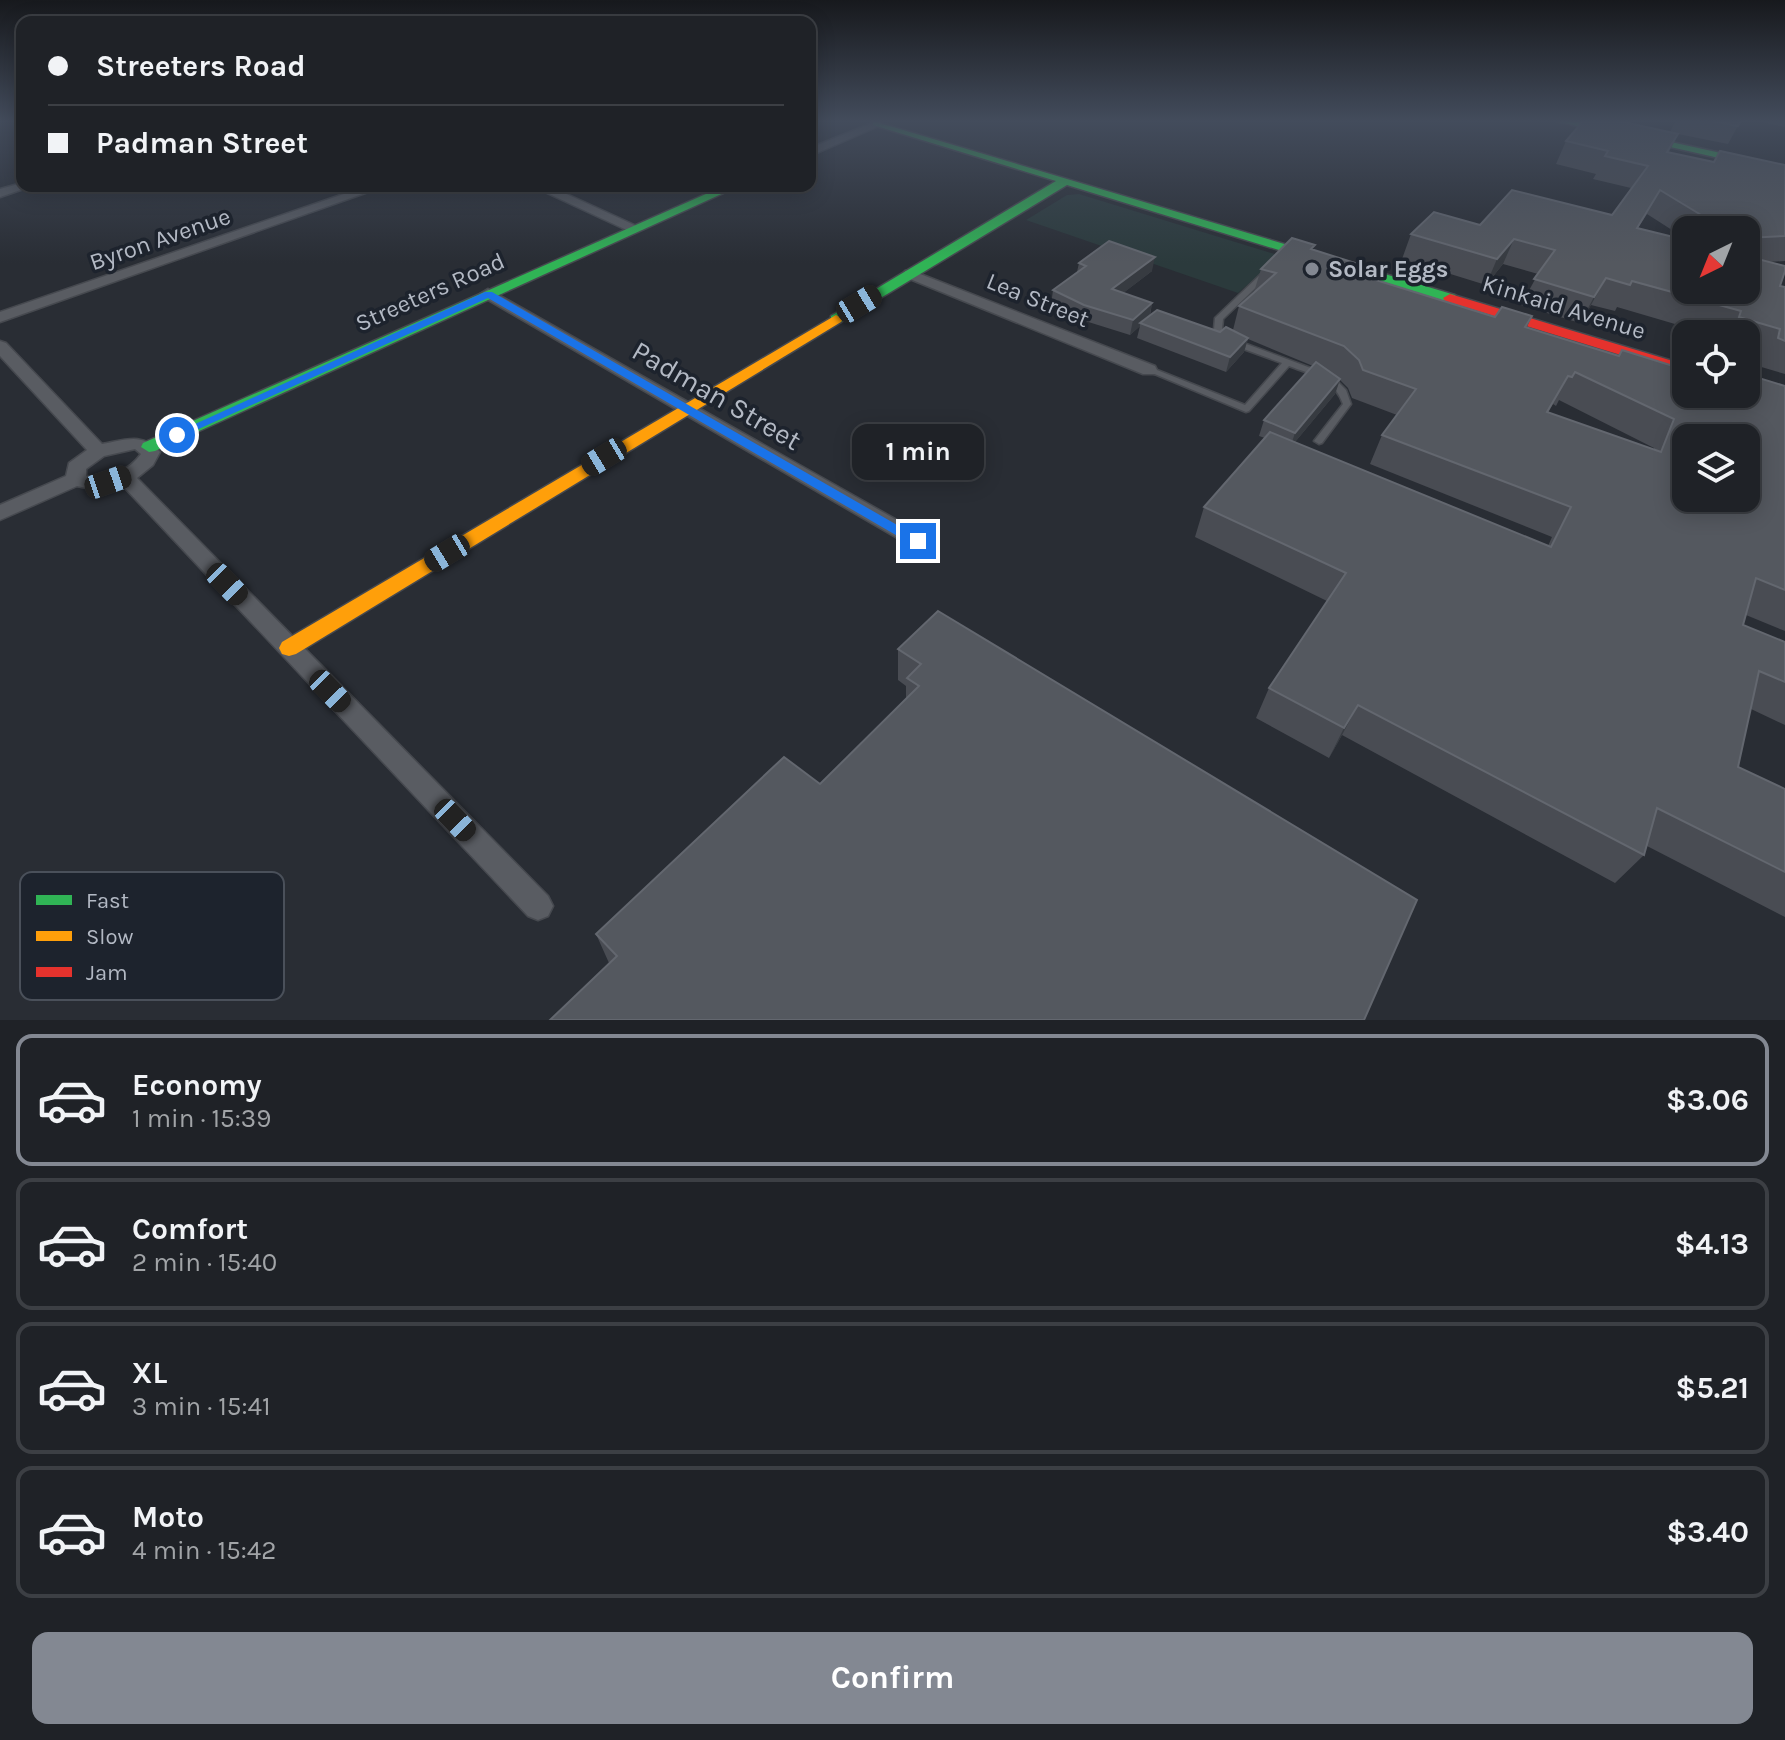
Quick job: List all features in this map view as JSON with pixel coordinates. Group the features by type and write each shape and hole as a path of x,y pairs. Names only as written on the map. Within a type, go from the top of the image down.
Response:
{"street":[{"name":"Kinkaid Avenue","path":"1023,168 1286,254 1672,366"},
{"path":"289,648 1065,181"},
{"name":"Byron Avenue","path":"0,317 362,192"},
{"path":"552,192 636,229"},
{"name":"Streeters Road","path":"149,447 719,192"},
{"name":"Lea Street","path":"910,274 1149,370"},
{"name":"Padman Street","path":"488,294 683,409 918,541"},
{"path":"0,346 98,451"},
{"path":"0,513 76,479 93,484 125,477 148,460 149,447 122,443 98,451 76,467 76,479"},
{"path":"125,477 538,906"}],"lane":[{"path":"1271,269 1217,324 1230,341 1329,378 1343,392 1347,404 1319,441"},
{"path":"1149,370 1246,409 1287,363"}],"shaded area":[{"path":"1079,194 1281,256 1238,293 1026,220 1067,195"}],"building":[{"path":"1647,168 1785,168 1785,236 1760,237 1760,216 1703,216 1660,190 1637,228 1672,237 1672,292 1632,281 1630,285 1606,278 1594,297 1534,279 1555,250 1514,239 1497,259 1411,234 1434,212 1480,225 1512,190 1612,215"},
{"path":"1292,238 1315,245 1311,249 1355,263 1347,271 1495,317 1502,307 1532,316 1525,327 1619,356 1622,350 1672,366 1672,408 1760,408 1760,378 1785,386 1785,590 1756,578 1743,625 1785,642 1785,682 1759,671 1738,767 1785,789 1785,872 1657,808 1644,855 1358,705 1344,728 1269,688 1346,573 1204,507 1270,432 1551,547 1571,507 1382,435 1416,389 1363,370 1359,360 1344,346 1239,306 1276,273 1261,269"},
{"path":"1109,241 1155,257 1112,289 1152,303 1133,320 1084,305 1053,290 1086,266 1079,263"},
{"path":"1760,260 1785,266 1780,286 1785,287 1785,341 1778,338 1780,329 1760,323 1760,320 1739,317 1741,311 1716,304 1760,304"},
{"path":"1157,310 1220,332 1226,327 1248,338 1230,357 1140,323"},
{"path":"1316,362 1340,379 1295,433 1264,420"},
{"path":"938,611 1417,900 1364,1020 550,1020 617,956 596,934 784,757 820,784 919,686 907,678 921,664 898,649"}],"traffic: fast":[{"path":"1023,168 1450,298"},
{"path":"1774,168 1785,170"},
{"path":"836,319 1065,181"},
{"path":"149,447 720,192"}],"traffic: slow":[{"path":"289,648 836,319"}],"traffic: jam":[{"path":"1450,298 1672,366"}],"place":[{"name":"Solar Eggs","path":"1312,269"}],"route":[{"path":"177,435 488,294 683,409 918,541"}]}
